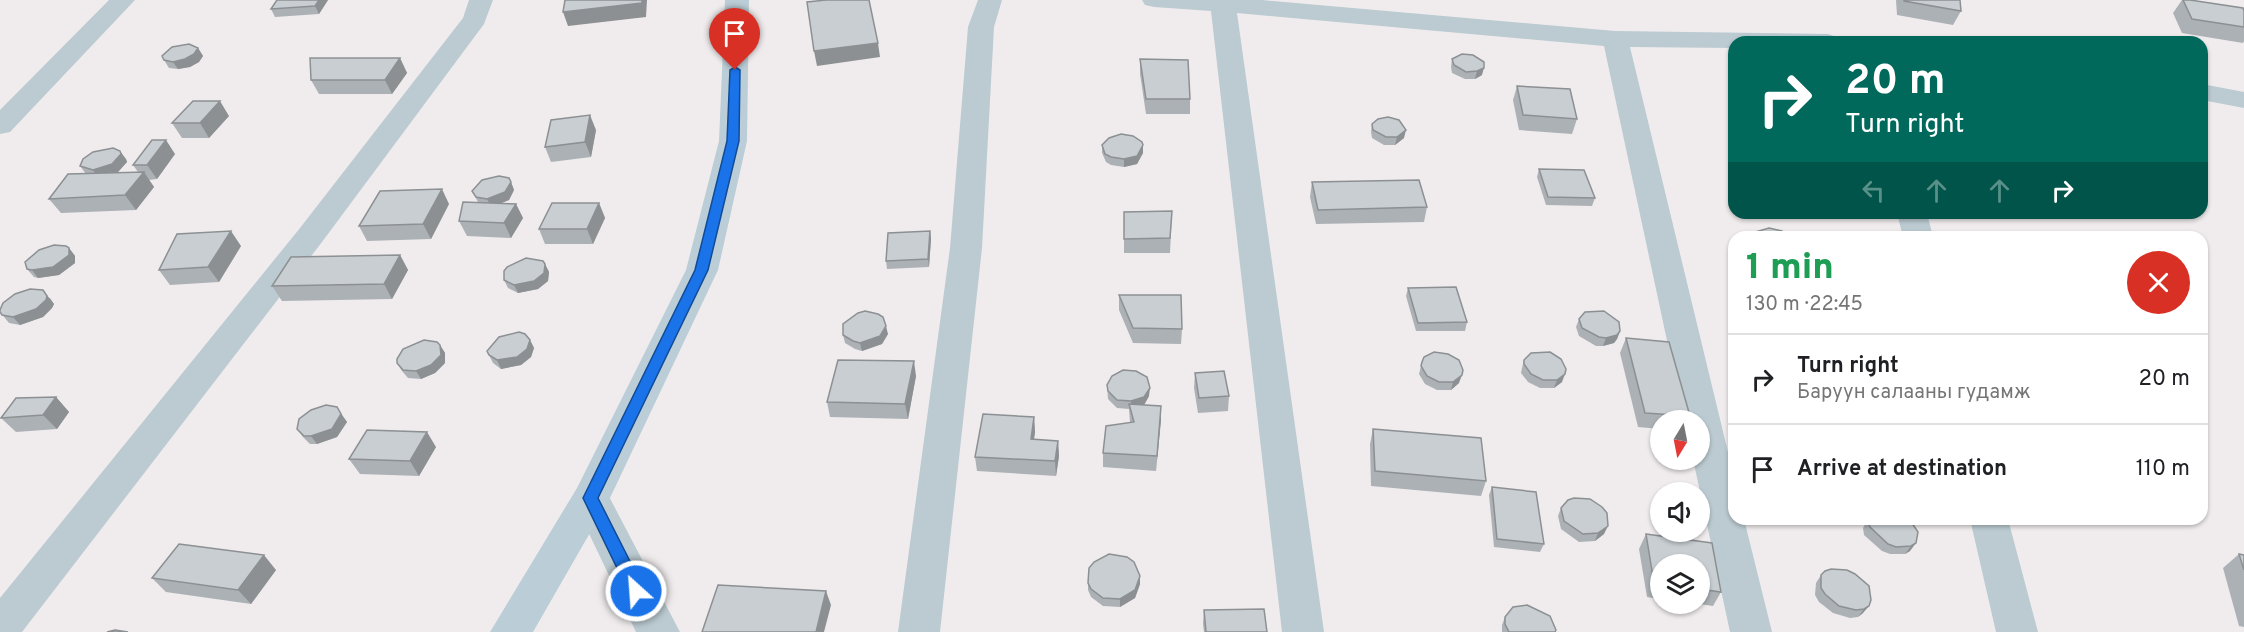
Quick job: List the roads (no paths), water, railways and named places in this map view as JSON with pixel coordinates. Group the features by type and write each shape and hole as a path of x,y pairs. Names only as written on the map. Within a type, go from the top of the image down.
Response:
{"main road":[{"path":"511,632 591,498 702,270 733,141 737,0"}],"street":[{"path":"0,126 123,0"},
{"path":"0,629 318,226 475,19 481,0"},
{"path":"919,632 966,248 981,27 990,0"},
{"path":"1154,0 1223,4 1615,39 1728,41"},
{"path":"1223,4 1303,632"},
{"path":"1615,39 1751,632"},
{"path":"2208,93 2244,100"},
{"path":"591,498 655,629 659,632"},
{"path":"1990,525 2017,632"}]}
